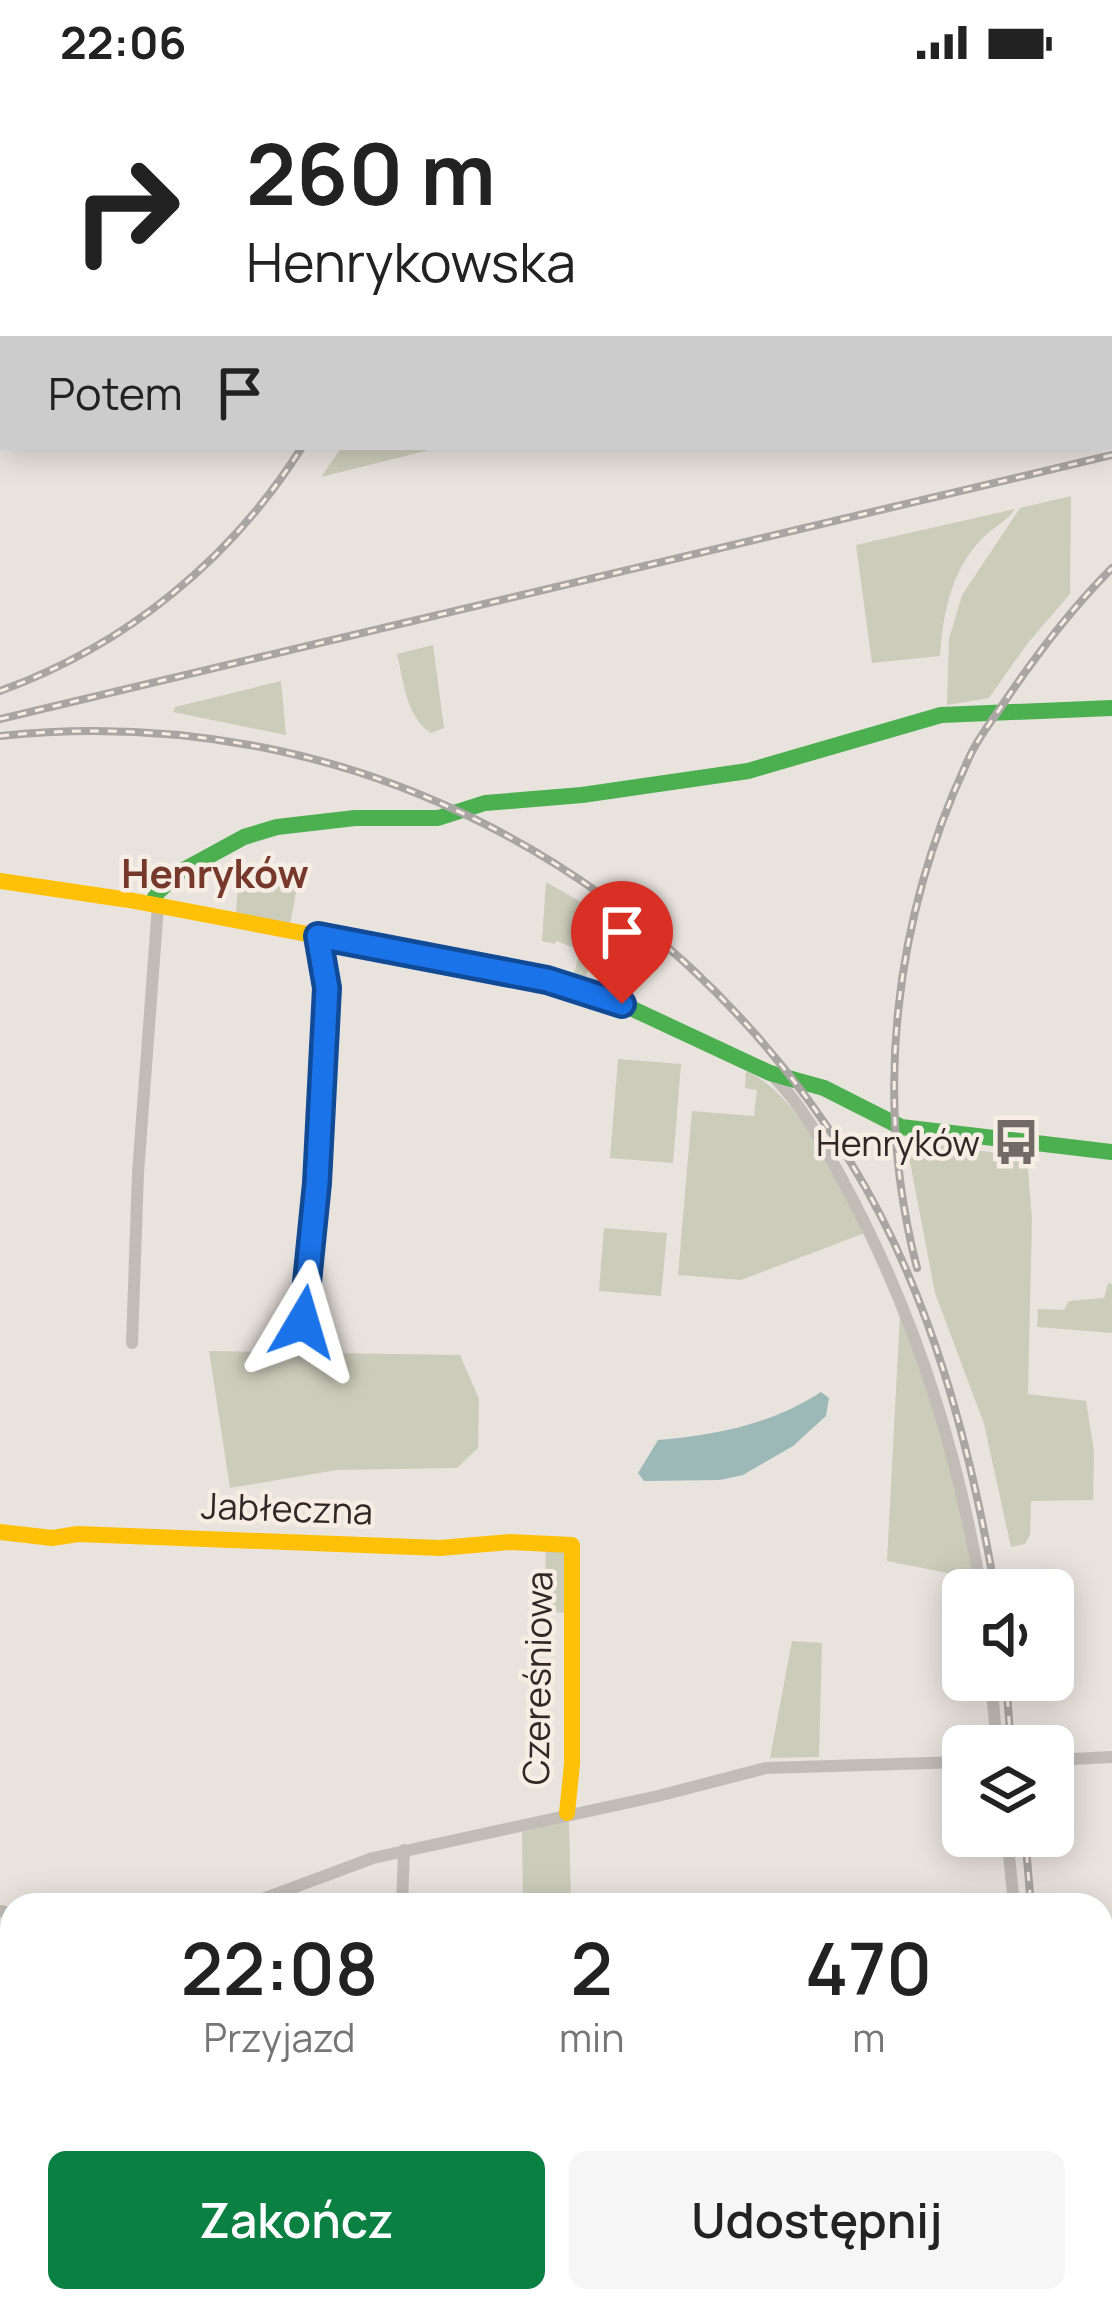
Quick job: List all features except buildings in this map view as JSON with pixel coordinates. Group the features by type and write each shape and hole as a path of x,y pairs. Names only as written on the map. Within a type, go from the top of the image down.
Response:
{"street":[{"path":"132,1343 155,905 157,893 178,873 244,837 277,827 356,818 438,818 485,803 582,795 748,771 941,715 1112,707"},
{"path":"0,881 155,905 585,990 770,1073 809,1082 917,1131 1112,1153"},
{"path":"295,1331 305,1311 317,1183 327,988 318,936"},
{"path":"770,1073 792,1094 834,1164 901,1305 956,1457 977,1569"},
{"name":"Jabłeczna","path":"0,1532 52,1538 78,1534 415,1548 572,1544"},
{"name":"Czereśniowa","path":"567,1814 572,1764 572,1544"},
{"path":"1074,1759 1112,1757"},
{"path":"280,1893 404,1850 766,1768 942,1763"},
{"path":"402,1893 404,1850"},
{"path":"1009,1857 1013,1893"}],"green space":[{"path":"340,450 429,450 321,477"},
{"path":"1071,496 1070,594 989,698 947,705 949,639 962,595 1020,508"},
{"path":"1015,509 965,560 947,606 940,656 872,663 856,545"},
{"path":"433,645 444,728 431,733 411,708 397,654"},
{"path":"281,681 286,735 173,712 175,707"},
{"path":"248,879 298,882 290,924 236,914 238,884"},
{"path":"546,882 586,905 622,936 615,945 597,940 586,977 574,974 580,950 542,941"},
{"path":"618,1059 681,1064 673,1163 610,1158"},
{"path":"746,1071 766,1083 800,1120 865,1233 741,1280 678,1275 692,1111 754,1116 757,1090 745,1088"},
{"path":"906,1141 1027,1157 1032,1219 1028,1394 1086,1401 1094,1451 1093,1500 1031,1501 1030,1535 1025,1544 1011,1547 984,1424 935,1293"},
{"path":"604,1228 667,1233 661,1296 599,1291"},
{"path":"1108,1283 1112,1284 1112,1333 1037,1327 1038,1309 1064,1310 1069,1301 1104,1298"},
{"path":"900,1314 947,1438 971,1569 942,1572 887,1561"},
{"path":"209,1351 460,1355 479,1399 478,1448 457,1468 337,1470 230,1488"},
{"path":"546,1549 568,1550 567,1613 544,1611"},
{"path":"792,1641 822,1643 819,1757 770,1758"},
{"path":"569,1821 571,1893 523,1893 522,1832"}],"water":[{"path":"821,1392 829,1398 826,1416 793,1446 743,1475 644,1481 638,1473 658,1440 743,1426"}],"railway":[{"path":"0,691 90,650 171,595 242,526 300,450"},
{"path":"0,719 1112,455"},
{"path":"917,1268 896,1139 894,1074 898,1009 923,881 943,819 976,744 1054,633 1112,568"},
{"path":"0,736 129,732 254,746 374,777 487,825 593,889 690,967 776,1059 851,1163 879,1212 943,1370 991,1569"},
{"path":"1008,1701 1009,1725"},
{"path":"1027,1857 1030,1893"}],"traffic: fast":[{"path":"152,904 178,873 244,837 277,827 355,818 438,818 485,803 582,795 748,771 941,715 1112,708"},
{"path":"475,966 547,980 622,1004 770,1073 824,1088 901,1127 1112,1152"}],"traffic: slow":[{"path":"0,881 129,900 475,966"},
{"path":"0,1532 52,1538 78,1534 440,1548 510,1542 572,1545 572,1764 567,1813"}],"place":[{"name":"Henryków","path":"1016,1142"}],"district":[{"name":"Henryków","path":"215,873"}],"route":[{"path":"303,1322 317,1183 327,988 318,936 547,980 622,1004"}]}
